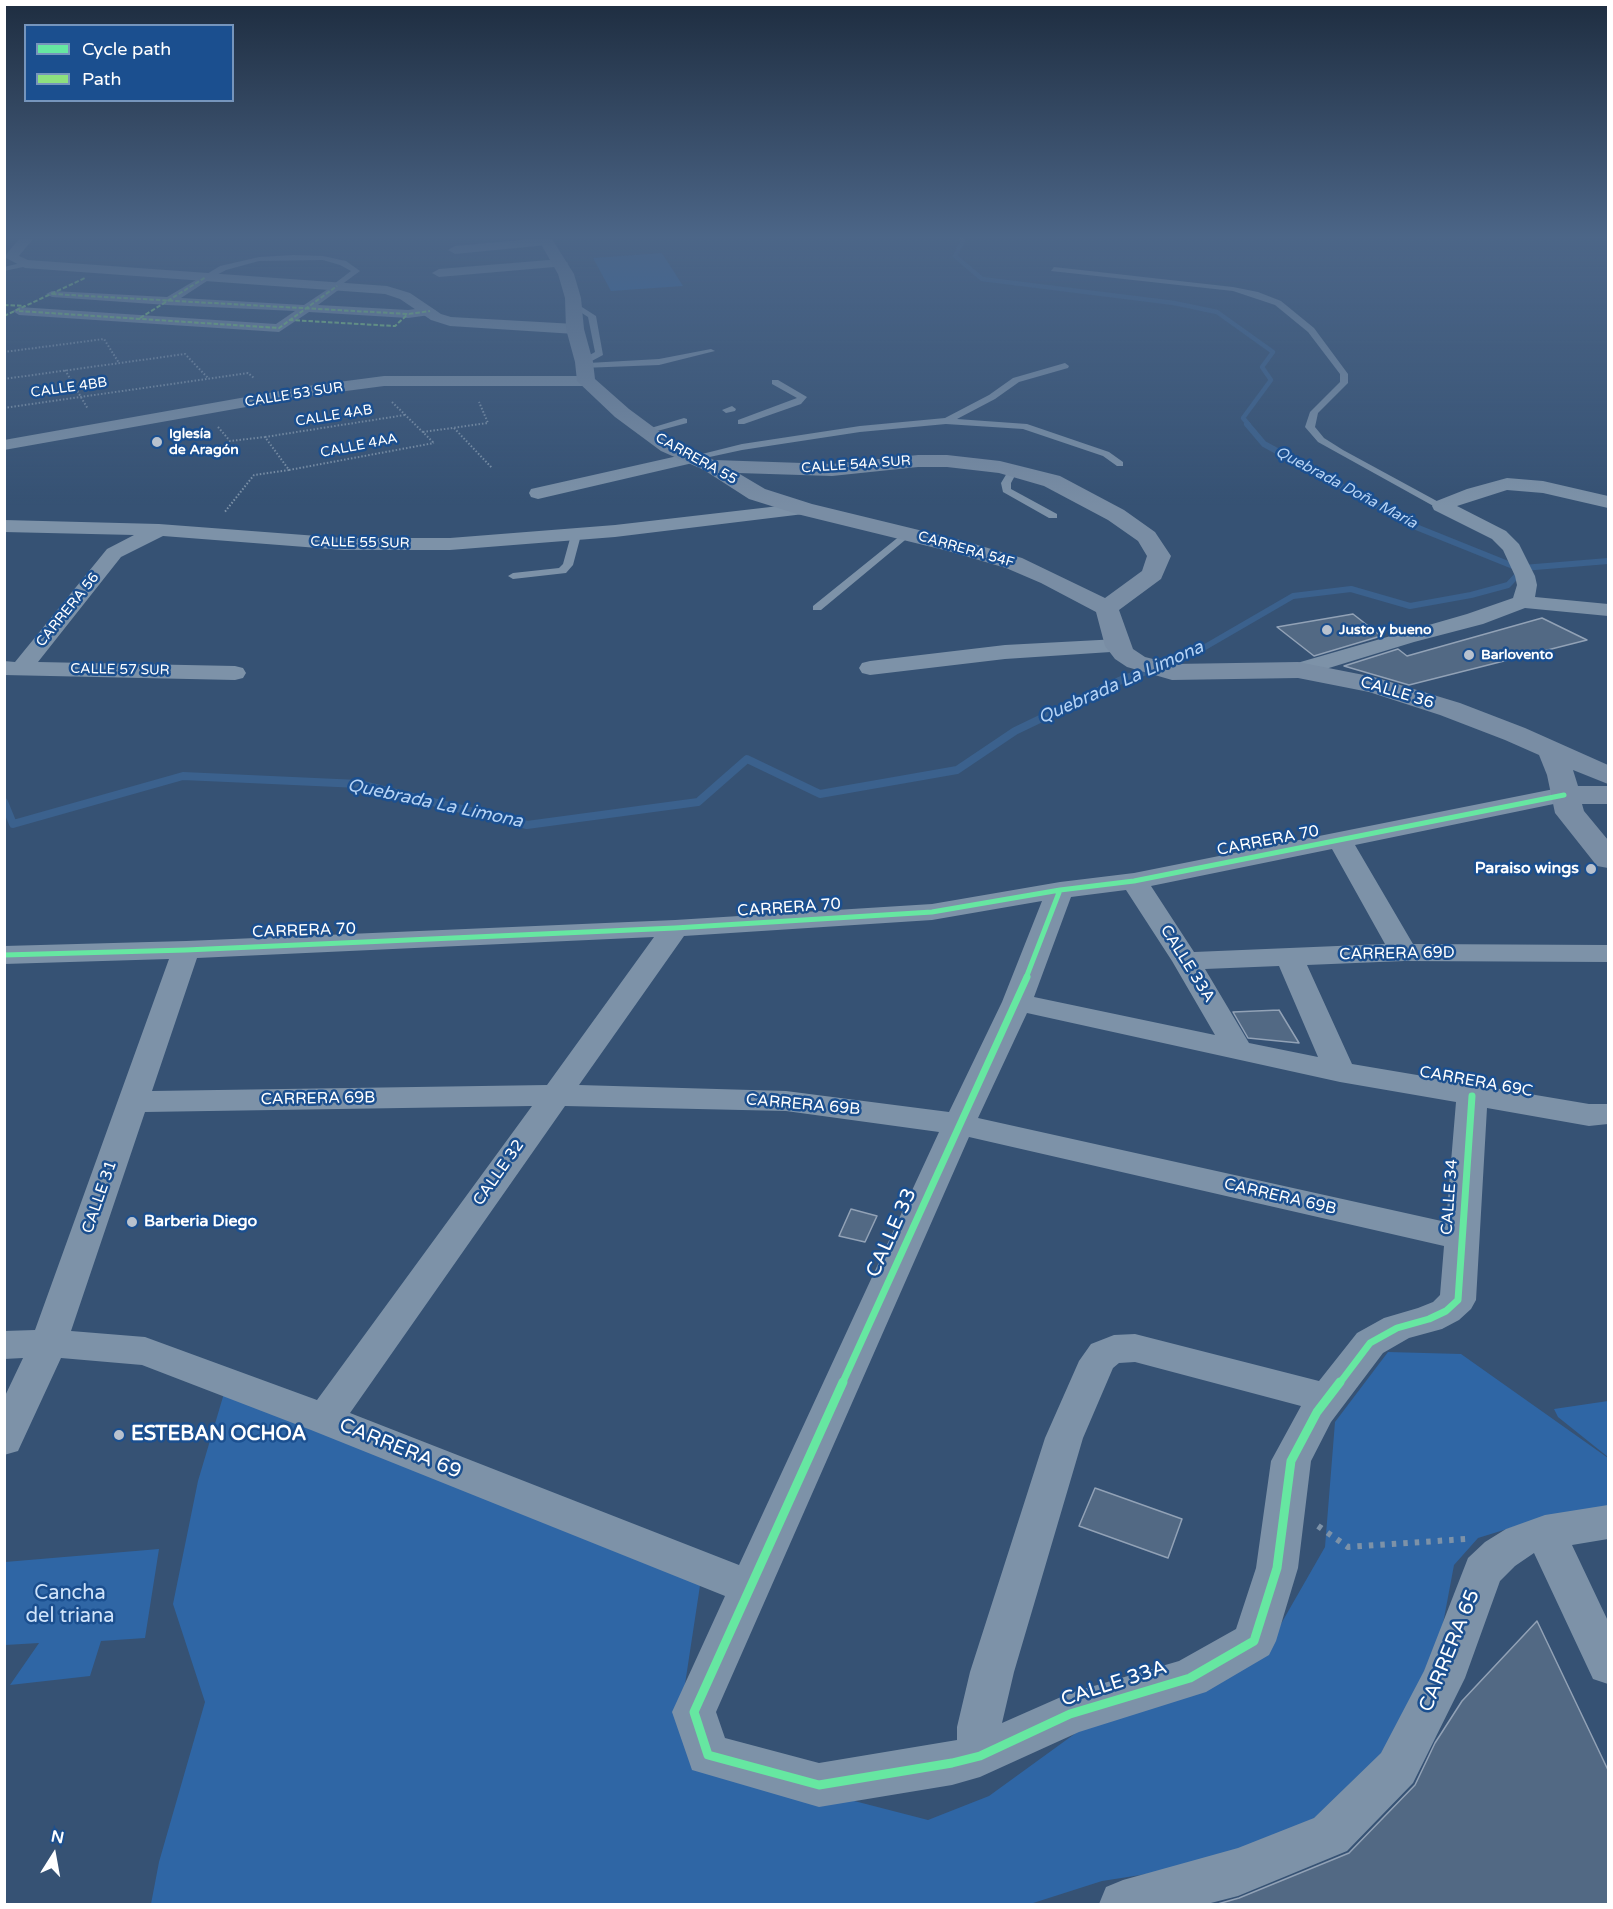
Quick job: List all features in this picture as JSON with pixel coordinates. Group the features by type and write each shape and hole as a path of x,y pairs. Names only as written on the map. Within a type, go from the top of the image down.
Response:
{"main road":[{"path":"576,328 585,370"},
{"name":"CARRERA 55","path":"585,370 646,431 668,447 711,466 757,494"},
{"name":"CALLE 54A SUR","path":"711,466 832,470 918,461 947,461 1007,468 1052,481 1116,515 1147,537 1159,556 1153,574 1134,590 1106,608"},
{"name":"CARRERA 54F","path":"757,494 805,509 1014,563 1049,578 1106,608"},
{"path":"1106,608 1127,653"},
{"name":"CALLE 36","path":"1127,653 1172,672 1298,670 1374,685 1515,734 1608,775"},
{"path":"1551,750 1561,775 1567,804 1608,859"},
{"path":"1567,804 1608,795"}],"street":[{"name":"CALLE 53 SUR","path":"4,445 308,391 372,383 473,380 534,383 585,370"},
{"path":"538,494 691,458"},
{"path":"1441,506 1474,493 1507,484 1543,487 1608,502"},
{"name":"CALLE 55 SUR","path":"715,520 753,500 757,494"},
{"path":"1441,506 1499,535 1512,548 1527,585 1523,602"},
{"name":"CALLE 55 SUR","path":"4,525 159,530 298,542 395,545 576,535 805,509"},
{"path":"4,535 27,526"},
{"path":"98,528 114,553"},
{"name":"CARRERA 56","path":"13,668 114,553 159,530"},
{"path":"1298,670 1406,637 1475,619 1523,602 1608,610"},
{"path":"870,668 1005,652 1127,653"},
{"name":"CALLE 57 SUR","path":"13,668 235,673"},
{"name":"CARRERA 70","path":"4,955 186,950 675,928 932,912 1060,890 1134,881 1523,802 1567,804"},
{"path":"1340,841 1404,952"},
{"name":"CALLE 33A","path":"1134,881 1186,961 1238,1049"},
{"name":"CALLE 33","path":"751,1588 959,1124 1017,1002 1060,890"},
{"name":"CALLE 32","path":"325,1419 675,928"},
{"name":"CALLE 31","path":"4,1440 49,1343 186,950"},
{"name":"CARRERA 69D","path":"1186,961 1404,952 1608,954"},
{"path":"1289,957 1340,1072"},
{"name":"CARRERA 69C","path":"1017,1002 1340,1072 1589,1115 1608,1114"},
{"name":"CARRERA 69B","path":"132,1102 554,1095 786,1101 959,1124 1461,1238"},
{"name":"CALLE 34","path":"1458,1300 1472,1096"},
{"name":"CALLE 33A","path":"751,1588 694,1712 708,1755 819,1785 952,1763 980,1756 1070,1714 1190,1678 1254,1641 1277,1568 1291,1461 1317,1412 1370,1343 1397,1328 1446,1311 1458,1300"},
{"name":"CARRERA 69","path":"4,1345 49,1343 145,1351 325,1419 751,1588"},
{"path":"980,1756 979,1727 1005,1627 1064,1438 1098,1361 1104,1354 1114,1349 1135,1348 1328,1398"},
{"name":"CARRERA 65","path":"1123,1905 1238,1872 1330,1835 1397,1768 1443,1678 1483,1571 1500,1554 1520,1541 1545,1532 1608,1522"},
{"path":"1545,1532 1608,1665"}],"lane":[{"path":"1309,328 1344,374 1344,383 1314,412 1310,426 1321,440 1340,452 1441,506"},
{"path":"585,370 658,362 711,351"},
{"path":"945,421 978,406 1016,380 1065,366"},
{"path":"741,422 798,402 803,397 776,382"},
{"path":"646,431 684,421"},
{"path":"691,458 742,447 860,429 945,421 1024,426 1106,454 1120,464"},
{"path":"1007,468 1006,490 1053,516"},
{"path":"817,608 906,534"},
{"path":"513,576 562,571 568,565 576,535"}],"path":[{"path":"4,379 185,354 208,378"},
{"path":"65,370 99,428"},
{"path":"372,383 423,432 488,423 479,403 478,389 473,380"},
{"path":"454,428 492,468"},
{"path":"265,437 289,470"},
{"path":"1285,1505 1348,1547 1478,1538 1500,1554"}],"green space":[{"path":"1388,1352 1461,1354 1608,1458 1608,1508 1533,1521 1478,1538 1454,1565 1436,1661 1390,1751 1331,1826 1237,1860 1102,1881 1030,1904 151,1904 159,1862 205,1702 173,1604 198,1481 225,1390 701,1579 680,1717 703,1762 928,1820 989,1796 1080,1730 1266,1650 1325,1547 1335,1422"},
{"path":"1608,1401 1608,1457 1558,1417 1554,1409"},
{"name":"Cancha del triana","path":"159,1549 145,1638 101,1641 90,1676 10,1685 39,1643 5,1645 5,1562"}],"building":[{"name":"Justo y bueno","path":"1353,614 1381,636 1314,656 1277,627"},
{"name":"Barlovento","path":"1542,618 1587,640 1409,685 1344,666 1398,649 1407,656"},
{"path":"1279,1010 1299,1043 1248,1038 1233,1012"},
{"path":"851,1209 877,1216 865,1242 839,1236"},
{"path":"1095,1488 1182,1519 1168,1558 1079,1526"},
{"path":"1537,1621 1608,1770 1608,1905 1214,1905 1239,1898 1349,1853 1415,1785 1435,1743 1462,1701"}],"waterway":[{"name":"Quebrada Doña María","path":"1240,328 1273,352 1262,367 1271,380 1243,418 1249,425"},
{"name":"Quebrada Doña María","path":"1247,424 1264,444 1416,527 1513,566 1523,568 1608,561"},
{"name":"Quebrada La Limona","path":"1160,666 1193,654 1293,596 1351,589 1410,606 1471,595 1508,585 1522,570"},
{"name":"Quebrada La Limona","path":"4,802 13,824 183,776 359,784 527,825 698,802 747,759 820,794 957,770 1015,731 1119,681 1165,664"}],"cycle path":[{"path":"4,955 186,950 675,928 932,912 1060,890 1134,881 1564,795"},
{"path":"1060,890 1017,1002 959,1124 694,1712 708,1755 819,1785 952,1763 980,1756 1070,1714 1190,1678 1254,1641 1277,1568 1291,1461 1317,1412 1370,1343 1397,1328 1429,1319 1446,1311 1458,1300 1472,1096"}],"place":[{"name":"Iglesía de Aragón","path":"157,442"},
{"name":"Justo y bueno","path":"1327,630"},
{"name":"Barlovento","path":"1469,655"},
{"name":"Paraiso wings","path":"1591,869"},
{"name":"Barberia Diego","path":"132,1222"},
{"name":"ESTEBAN OCHOA","path":"119,1435"}]}
